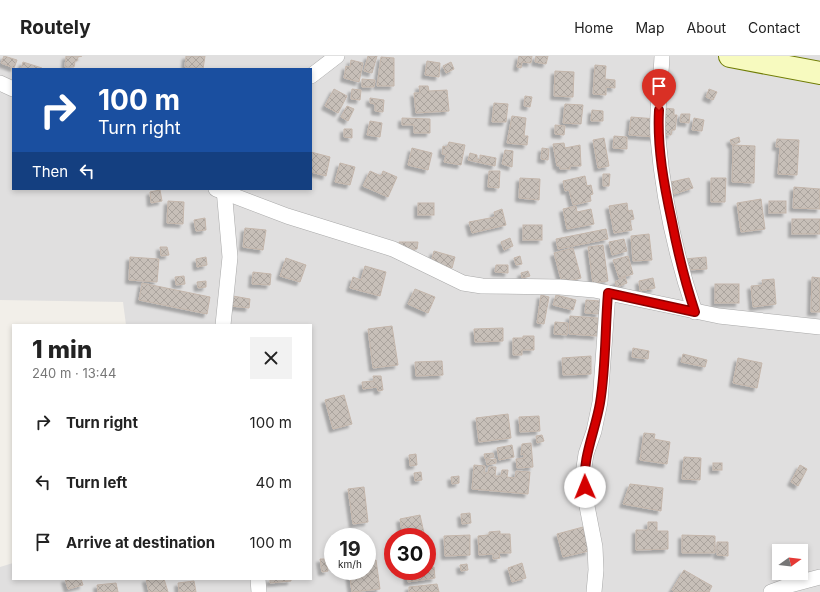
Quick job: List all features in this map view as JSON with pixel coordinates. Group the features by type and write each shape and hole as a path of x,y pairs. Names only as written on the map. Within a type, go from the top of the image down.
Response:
{"main road":[{"path":"730,56 820,73"}],"street":[{"path":"312,75 337,56"},
{"path":"662,56 658,137 669,207 684,280 695,312"},
{"path":"0,83 12,89"},
{"path":"223,324 230,257 221,190 288,216 392,249 463,283 482,286 560,287 608,293 695,312 820,327"},
{"path":"594,592 596,570 595,547 586,500 583,474 586,454 594,431 600,402 608,293"},
{"path":"771,592 820,577"},
{"path":"258,580 259,592"}],"shaded area":[{"path":"0,56 820,56 820,592 0,592 0,567 12,563 12,580 312,580 312,324 126,324 123,302 0,300"}],"building":[{"path":"4,56 17,60 14,68 1,63"},
{"path":"66,56 82,56 78,57 77,61 75,61 74,67 65,67"},
{"path":"186,56 205,56 203,68 185,67"},
{"path":"368,56 377,56 372,73 364,71"},
{"path":"519,56 532,56 531,63 522,62 521,68 517,67"},
{"path":"536,56 548,56 546,64 535,62"},
{"path":"381,57 394,58 394,86 377,86"},
{"path":"351,60 363,63 359,82 344,78 346,66 350,67"},
{"path":"427,61 440,63 439,77 425,75"},
{"path":"23,62 42,68 21,68"},
{"path":"451,62 454,69 446,73 443,66"},
{"path":"595,65 606,66 605,79 615,80 615,88 606,87 606,95 593,94"},
{"path":"555,71 574,72 573,97 554,96"},
{"path":"362,79 375,80 374,87 362,87"},
{"path":"419,86 428,86 429,91 447,90 449,111 416,113 414,93 420,93"},
{"path":"334,89 347,96 338,113 325,106"},
{"path":"352,89 361,90 360,100 351,99"},
{"path":"709,89 717,92 713,100 706,97"},
{"path":"525,96 532,97 530,107 524,106"},
{"path":"370,98 384,100 383,112 375,111 375,104 370,103"},
{"path":"494,103 508,104 506,122 492,122"},
{"path":"565,104 583,105 581,124 563,123"},
{"path":"347,106 354,109 348,121 341,117"},
{"path":"664,108 674,109 674,115 677,115 675,130 672,130 671,135 661,134"},
{"path":"592,110 603,111 603,121 591,121"},
{"path":"681,114 690,114 689,123 680,122"},
{"path":"512,116 526,118 524,136 528,136 527,145 507,143"},
{"path":"631,117 657,119 656,137 629,135"},
{"path":"402,118 430,119 430,133 414,133 414,125 402,125"},
{"path":"694,118 704,120 702,131 692,130"},
{"path":"370,121 382,123 380,137 367,135"},
{"path":"555,125 565,126 564,135 555,134"},
{"path":"344,129 352,129 352,138 344,137"},
{"path":"614,136 627,137 627,149 613,148"},
{"path":"739,137 740,142 732,145 730,140"},
{"path":"604,138 609,166 598,168 593,140"},
{"path":"777,139 799,140 797,175 778,174 780,147 776,147"},
{"path":"449,142 465,145 461,165 444,162 446,155 442,154 443,146 447,147"},
{"path":"564,143 565,148 580,145 581,166 570,166 570,169 560,169 560,166 557,166 553,144"},
{"path":"733,145 755,146 754,183 732,182"},
{"path":"412,148 432,153 428,170 408,165"},
{"path":"542,148 549,149 548,160 541,159"},
{"path":"505,150 513,151 512,167 502,164"},
{"path":"312,152 330,157 326,176 312,172"},
{"path":"470,153 477,155 477,159 480,160 480,155 496,158 495,166 468,160"},
{"path":"340,163 355,167 350,185 335,182"},
{"path":"370,171 381,176 383,171 397,177 388,197 363,186"},
{"path":"489,171 500,171 499,188 488,187"},
{"path":"603,174 610,174 609,186 603,186"},
{"path":"585,176 587,186 591,185 593,194 590,195 591,201 573,205 569,190 565,191 563,181"},
{"path":"520,178 540,179 539,200 519,198"},
{"path":"689,178 693,188 674,194 671,182"},
{"path":"711,178 726,178 725,202 711,202"},
{"path":"794,187 820,189 820,209 793,208"},
{"path":"160,190 162,201 151,203 150,192"},
{"path":"761,199 765,229 741,232 737,203"},
{"path":"168,201 184,202 183,224 167,223"},
{"path":"769,201 786,201 786,213 769,213"},
{"path":"418,203 434,203 434,215 418,215"},
{"path":"627,203 628,211 632,210 634,219 630,220 632,230 614,233 609,206"},
{"path":"576,206 577,212 591,209 594,224 567,229 563,209"},
{"path":"502,209 506,225 472,233 469,222 495,217 494,212"},
{"path":"205,218 206,230 196,231 194,220"},
{"path":"792,219 820,219 820,234 792,234"},
{"path":"523,225 542,225 542,240 523,240"},
{"path":"245,228 266,230 263,250 243,247"},
{"path":"606,229 608,239 558,249 556,239"},
{"path":"649,234 652,260 633,261 631,236"},
{"path":"510,238 513,246 504,250 501,242"},
{"path":"624,239 627,251 612,255 609,242"},
{"path":"399,242 418,242 417,249 399,250"},
{"path":"603,245 608,281 593,283 588,247"},
{"path":"160,247 167,247 169,255 161,256"},
{"path":"573,248 581,278 562,283 554,253"},
{"path":"434,251 455,257 452,268 431,262"},
{"path":"520,256 522,264 516,265 514,258"},
{"path":"628,256 633,274 619,278 613,260"},
{"path":"130,257 159,259 157,282 129,280"},
{"path":"206,257 207,265 197,267 196,259"},
{"path":"706,257 707,269 685,270 684,259"},
{"path":"286,258 306,265 300,282 280,276"},
{"path":"496,265 508,265 508,273 495,272"},
{"path":"365,266 386,272 380,296 350,288 353,277 361,280"},
{"path":"528,271 530,276 522,278 521,273"},
{"path":"253,272 271,274 270,285 252,284"},
{"path":"184,276 185,284 176,285 175,277"},
{"path":"625,277 627,283 617,287 615,282"},
{"path":"812,277 820,278 820,312 811,312"},
{"path":"653,278 655,288 640,291 639,281"},
{"path":"774,279 776,304 753,307 751,286 763,285 762,280"},
{"path":"206,281 206,287 198,288 197,282"},
{"path":"142,283 210,297 207,314 139,300"},
{"path":"715,284 739,284 739,303 715,303"},
{"path":"415,289 435,297 428,313 408,304"},
{"path":"541,295 549,297 544,324 537,323"},
{"path":"556,295 576,300 573,310 553,305"},
{"path":"233,296 250,299 249,308 231,306"},
{"path":"586,300 600,301 599,314 585,313"},
{"path":"570,316 598,318 597,336 569,334"},
{"path":"555,322 568,323 567,335 554,334"},
{"path":"392,326 398,365 373,368 368,329"},
{"path":"503,328 503,341 475,342 474,329"},
{"path":"523,336 534,336 534,350 522,350 522,355 513,355 513,338 523,338"},
{"path":"633,348 649,351 648,359 632,357"},
{"path":"683,354 707,360 705,367 681,362"},
{"path":"591,356 591,374 563,375 562,358"},
{"path":"738,358 762,363 757,388 733,383"},
{"path":"442,361 443,375 416,376 415,362"},
{"path":"373,376 381,376 383,390 378,391 377,387 363,389 362,382 374,381"},
{"path":"344,395 352,424 333,429 325,400"},
{"path":"508,414 511,438 479,442 476,418"},
{"path":"539,416 540,431 520,432 519,417"},
{"path":"644,433 655,434 654,439 670,442 667,464 640,460"},
{"path":"542,435 544,441 537,443 536,436"},
{"path":"531,443 533,467 517,468 516,459 524,458 524,454 521,455 522,444"},
{"path":"512,445 514,457 499,460 497,448"},
{"path":"493,453 494,457 485,459 484,454"},
{"path":"416,454 417,465 410,466 409,455"},
{"path":"684,457 701,458 700,480 682,479"},
{"path":"496,459 496,463 487,465 486,460"},
{"path":"713,463 722,463 722,470 713,470"},
{"path":"474,465 485,466 484,473 488,473 489,467 496,467 495,476 501,476 502,470 508,470 507,477 515,478 516,471 530,472 528,494 472,489"},
{"path":"800,465 807,469 798,486 791,482"},
{"path":"421,472 422,480 415,481 414,473"},
{"path":"459,476 459,483 452,484 451,477"},
{"path":"630,484 663,488 661,511 623,504"},
{"path":"364,487 368,522 353,524 348,489"},
{"path":"470,513 471,523 462,524 461,514"},
{"path":"420,515 423,528 402,528 400,519"},
{"path":"648,522 657,522 657,531 668,531 668,549 636,550 636,530 648,530"},
{"path":"583,527 589,551 563,557 557,534"},
{"path":"500,531 500,534 510,534 511,553 499,553 500,558 493,559 493,554 479,555 478,536 489,535 489,532"},
{"path":"470,535 470,555 445,556 444,536"},
{"path":"682,535 715,536 715,553 682,553"},
{"path":"717,542 728,542 728,556 717,555"},
{"path":"320,559 324,559 324,572 322,572"},
{"path":"376,560 380,589 352,592 350,580 376,580"},
{"path":"522,563 526,578 512,582 508,568"},
{"path":"467,564 468,570 461,571 460,565"},
{"path":"684,570 712,586 709,592 675,592 672,590"},
{"path":"65,580 81,580 83,585 68,589"},
{"path":"146,580 164,580 168,592 149,592"},
{"path":"270,580 291,580 291,581 270,583"},
{"path":"408,580 422,580 408,582"},
{"path":"194,581 196,592 179,592 178,583"},
{"path":"116,583 118,592 98,592 97,585"},
{"path":"437,584 439,592 409,592 409,587"}],"route":[{"path":"585,487 583,474 586,454 594,431 600,402 608,293 695,312 684,280 666,192 658,137 659,110"}]}
